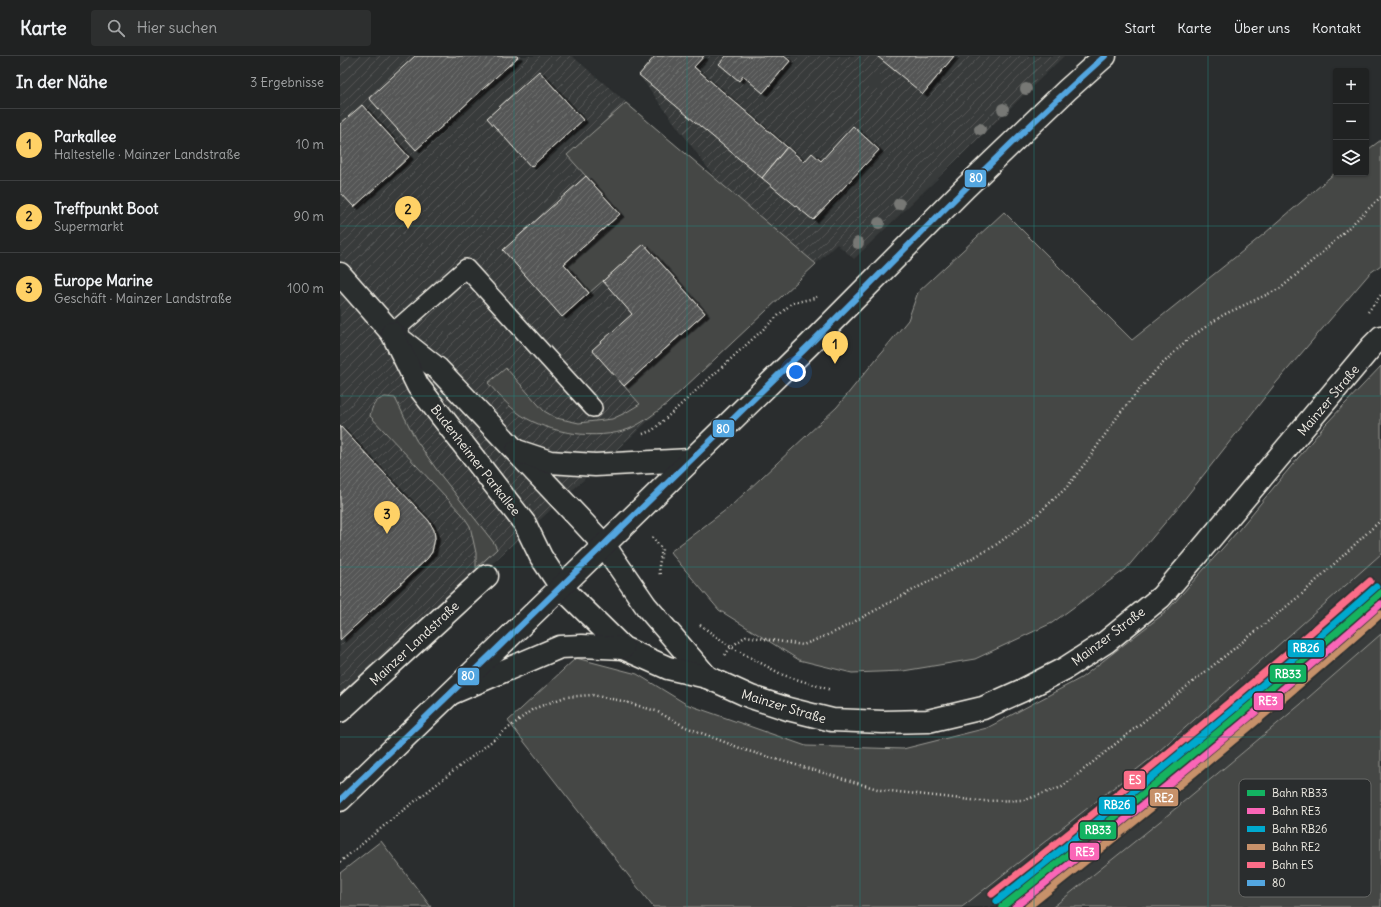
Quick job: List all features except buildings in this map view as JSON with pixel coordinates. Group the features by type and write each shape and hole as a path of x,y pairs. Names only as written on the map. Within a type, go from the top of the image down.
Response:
{"street":[{"path":"340,800 562,587 808,346 958,194 1067,90 1105,56"},
{"name":"Budenheimer Parkallee","path":"340,274 392,333 438,369 604,545 646,606 707,677"},
{"name":"Budenheimer Parkallee","path":"392,333 418,386 525,524 541,557 562,587 623,648"},
{"name":"Mainzer Straße","path":"707,677 750,697 788,710 832,720 883,722 928,721 983,708 1021,691 1064,668 1106,642 1161,597 1381,337"},
{"name":"Budenheimer Parkallee","path":"516,451 550,462 595,466 691,460"},
{"name":"Mainzer Landstraße","path":"340,711 487,576"},
{"path":"451,693 560,647 582,646 623,648 668,668 707,677"}],"lane":[{"path":"392,333 466,268 593,408"}],"path":[{"path":"707,677 731,647 746,636 803,645 837,631 993,547 1038,514 1067,487 1120,414 1155,371 1188,339 1223,315 1281,288 1326,249 1381,197"},
{"path":"641,435 653,430 792,303 815,298 821,293"},
{"path":"1367,314 1381,295"},
{"path":"650,536 662,549 659,566 660,582"},
{"path":"694,620 731,647 783,675 833,690"}],"shaded area":[{"path":"340,56 572,56 715,178 639,75 654,56 1064,56 854,259 837,244 667,404 340,702"},
{"path":"626,103 816,264 667,404 649,418 629,429 616,433 588,435 559,431 532,421 521,415 507,404 488,383 506,368 544,411 556,418 579,423 612,419 640,404 624,386 705,313 644,245 589,293 564,264 620,214 567,155"},
{"path":"1381,140 1381,265 1370,273 1276,383 1179,506 1126,569 1052,623 975,659 903,671 852,673 799,660 719,610 670,552 731,506 837,407 908,320 918,292 1004,212 1132,340 1264,234 1333,175 1333,176 1369,176 1369,149"},
{"path":"1381,366 1381,554 1150,759 962,907 653,907 508,721 576,658 637,674 686,704 806,746 903,749 987,728 1081,678 1166,612 1237,532 1326,424"},
{"path":"385,397 395,398 416,440 439,473 494,543 497,549 476,568 476,553 470,526 462,514 370,416 374,404"},
{"path":"1381,554 1381,634 1301,704 1164,818 1053,907 962,907 1150,759"},
{"path":"1381,634 1381,907 1053,907 1164,818 1301,704"},
{"path":"381,841 431,907 340,907 340,873"}],"rail line":[{"name":"ES","path":"992,894 1184,740 1370,581"},
{"name":"RB26","path":"997,901 1189,747 1330,628 1376,587"},
{"name":"RB33","path":"1002,907 1194,753 1335,634 1381,593"},
{"name":"RE3","path":"1015,907 1200,758 1381,604"},
{"name":"RE2","path":"1028,907 1206,763 1381,614"}],"transit line":[{"name":"80","path":"340,800 748,405 1028,127 1105,56"}],"place":[{"name":"Treffpunkt Boot","path":"408,229"},
{"name":"Parkallee","path":"835,364"},
{"name":"Europe Marine","path":"387,534"}]}
